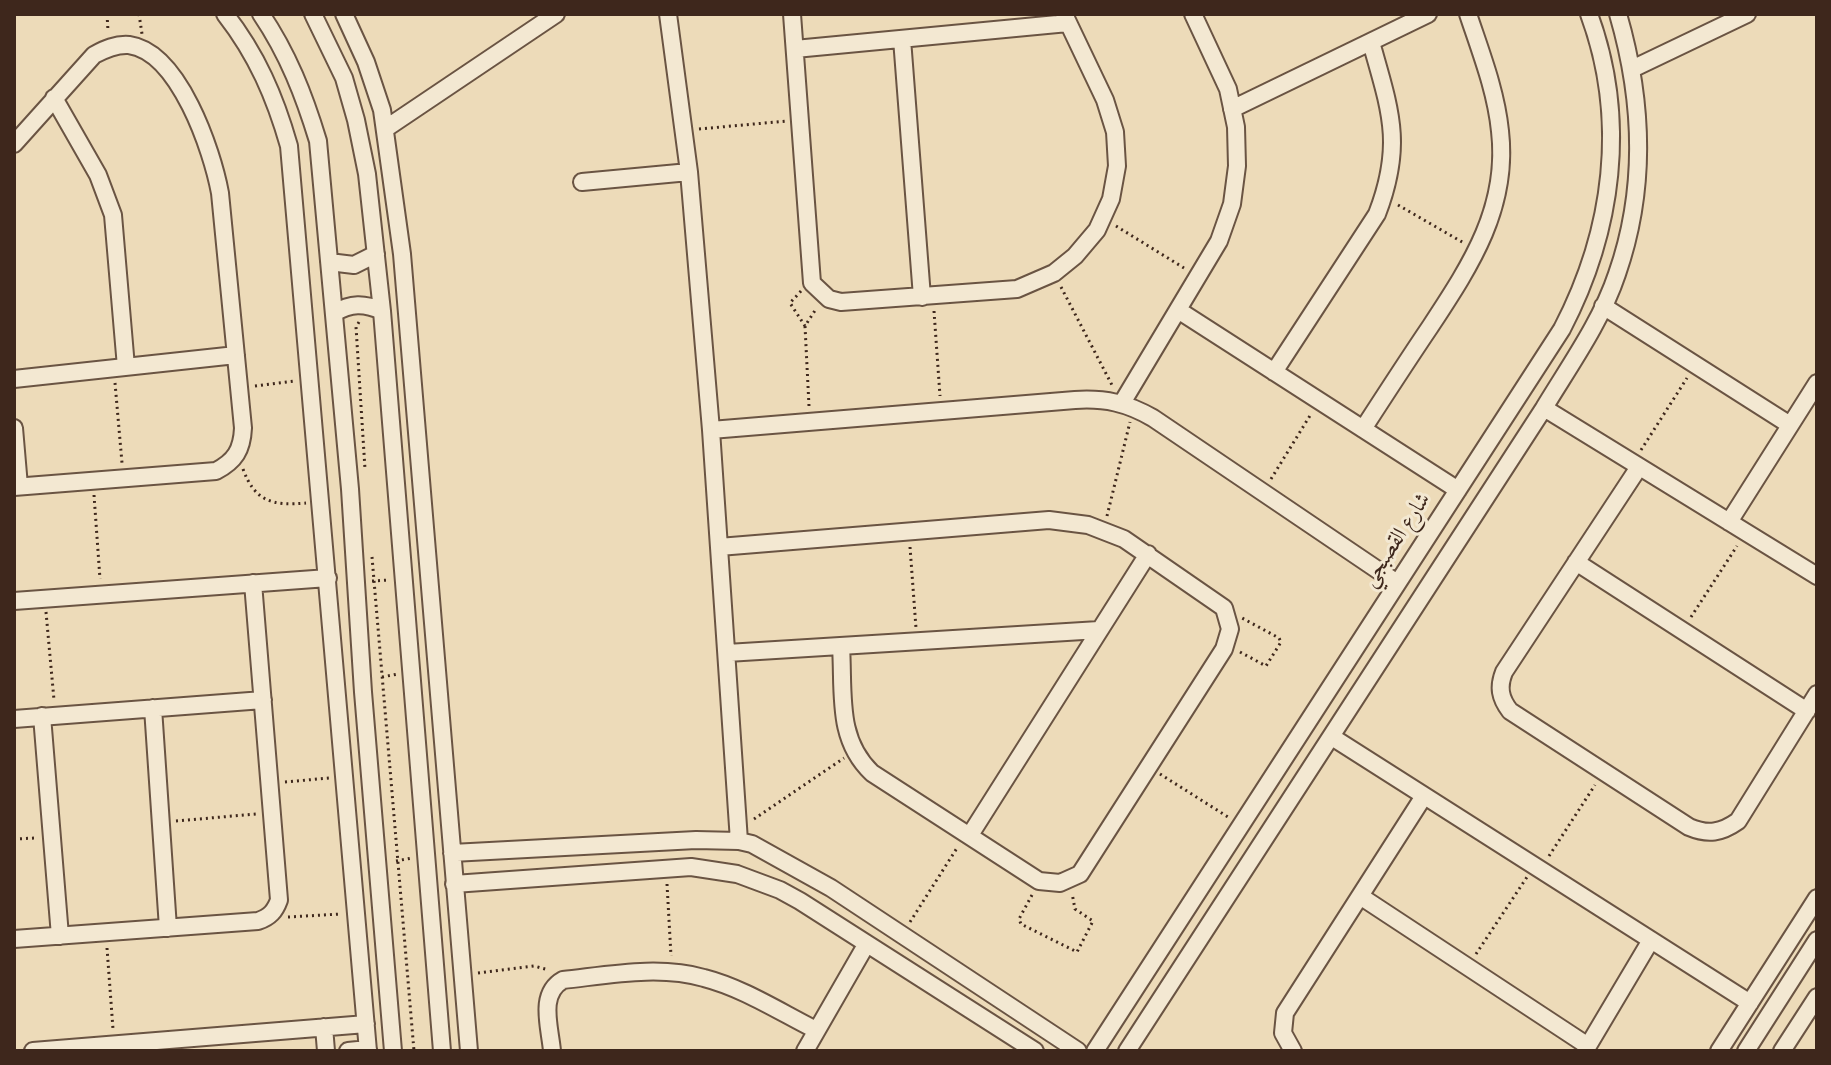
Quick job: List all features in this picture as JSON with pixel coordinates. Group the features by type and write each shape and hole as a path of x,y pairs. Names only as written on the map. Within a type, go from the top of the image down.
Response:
{"street":[{"path":"225,14 264,74 289,146 368,1050 348,1051"},
{"path":"261,14 290,62 318,141 350,489 365,582 363,686 393,1051"},
{"path":"313,14 344,78 367,174 382,311 442,1051"},
{"path":"344,14 366,62 382,110 409,310 469,1051"},
{"path":"385,129 556,14"},
{"path":"668,14 689,172 711,430 739,835"},
{"path":"792,14 811,281 819,292 841,302 1017,289 1054,273 1075,256 1097,230 1111,199 1117,166 1115,132 1105,100 1066,19 795,49"},
{"path":"1128,405 1219,241 1232,204 1237,166 1236,127 1228,89 1193,14"},
{"path":"1232,109 1428,14"},
{"path":"1363,429 1478,250 1493,213 1500,174 1501,134 1494,95 1468,14"},
{"name":"شارع القصبجي","path":"1095,1051 1562,329 1578,297 1601,229 1608,194 1611,123 1601,53 1589,14"},
{"path":"1127,1051 1544,408 1603,306 1617,275 1628,238 1636,189 1639,124 1632,69 1618,14"},
{"path":"1632,69 1747,14"},
{"path":"902,39 927,296"},
{"path":"1274,372 1377,214 1383,198 1392,159 1392,120 1371,42"},
{"path":"14,144 94,55 110,47 128,45 145,49 161,62 188,101 210,151 220,193 243,442 228,465 216,471 17,486 14,428"},
{"path":"54,98 98,175 113,215 120,367"},
{"path":"356,120 382,110"},
{"path":"582,182 689,172"},
{"path":"329,262 354,265 376,254"},
{"path":"334,313 357,304 382,311"},
{"path":"1603,306 1790,425"},
{"path":"1178,310 1458,490"},
{"path":"14,379 236,355"},
{"path":"1729,522 1817,383"},
{"path":"711,430 1095,398 1128,405 1397,583"},
{"path":"1544,408 1817,576"},
{"path":"1636,465 1504,672 1500,693 1510,711 1701,832 1726,830 1738,821 1817,694"},
{"path":"321,497 350,489"},
{"path":"719,547 1049,520 1088,525 1124,539 1224,608 1230,629 1226,644 1080,874 1071,880 1049,884 1039,881 872,773 853,751 846,731 841,646"},
{"path":"969,834 1148,554"},
{"path":"401,560 427,555"},
{"path":"1576,562 1807,711"},
{"path":"14,601 328,578"},
{"path":"14,939 258,921 272,914 279,900 253,583"},
{"path":"727,653 1099,630"},
{"path":"1345,666 1368,681"},
{"path":"338,695 363,686"},
{"path":"14,719 263,700"},
{"path":"153,708 168,928"},
{"path":"48,716 52,836 60,936"},
{"path":"1332,737 1750,1003"},
{"path":"1293,1051 1283,1033 1285,1013 1424,796"},
{"path":"452,853 739,835 831,888 1078,1051"},
{"path":"500,851 502,880"},
{"path":"454,884 691,867 714,869 759,881 800,901 1035,1051"},
{"path":"1360,896 1586,1049 1651,940"},
{"path":"1719,1051 1817,898"},
{"path":"1746,1051 1817,940"},
{"path":"805,1051 866,945"},
{"path":"552,1051 547,997 556,984 563,980 646,972 704,977 816,1030"},
{"path":"972,1009 976,982"},
{"path":"1782,1051 1817,997"},
{"path":"1118,1016 1141,1030"},
{"path":"439,1024 466,1020"},
{"path":"33,1051 366,1024"},
{"path":"324,1027 326,1051"}],"path":[{"path":"683,130 800,120"},
{"path":"1383,198 1478,250"},
{"path":"1102,217 1198,277"},
{"path":"1054,273 1128,405 1104,531"},
{"path":"810,421 805,326 790,302 811,281"},
{"path":"927,296 941,411"},
{"path":"805,326 819,305 829,299"},
{"path":"365,322 359,322 356,327 366,470"},
{"path":"1636,465 1695,365"},
{"path":"120,367 124,479"},
{"path":"239,387 310,380"},
{"path":"1263,492 1319,401"},
{"path":"237,455 249,486 266,500 282,505 321,497"},
{"path":"93,481 101,595"},
{"path":"908,532 917,642"},
{"path":"1682,630 1746,532"},
{"path":"371,545 365,582 381,677 414,1051"},
{"path":"365,582 402,579"},
{"path":"45,599 48,716"},
{"path":"1224,608 1279,638 1281,642 1266,666 1226,644"},
{"path":"363,686 381,677 410,673"},
{"path":"739,835 853,751"},
{"path":"1149,767 1241,826"},
{"path":"1467,967 1603,772"},
{"path":"269,784 345,777"},
{"path":"161,823 272,813"},
{"path":"901,935 969,834"},
{"path":"14,839 52,836"},
{"path":"377,863 425,857"},
{"path":"666,868 672,972"},
{"path":"1039,881 1019,919 1021,924 1077,952 1093,921 1074,907 1071,880"},
{"path":"272,914 296,918 356,913"},
{"path":"105,932 114,1044"},
{"path":"462,974 534,966 555,972 563,980"},
{"path":"391,1032 439,1024"}]}
